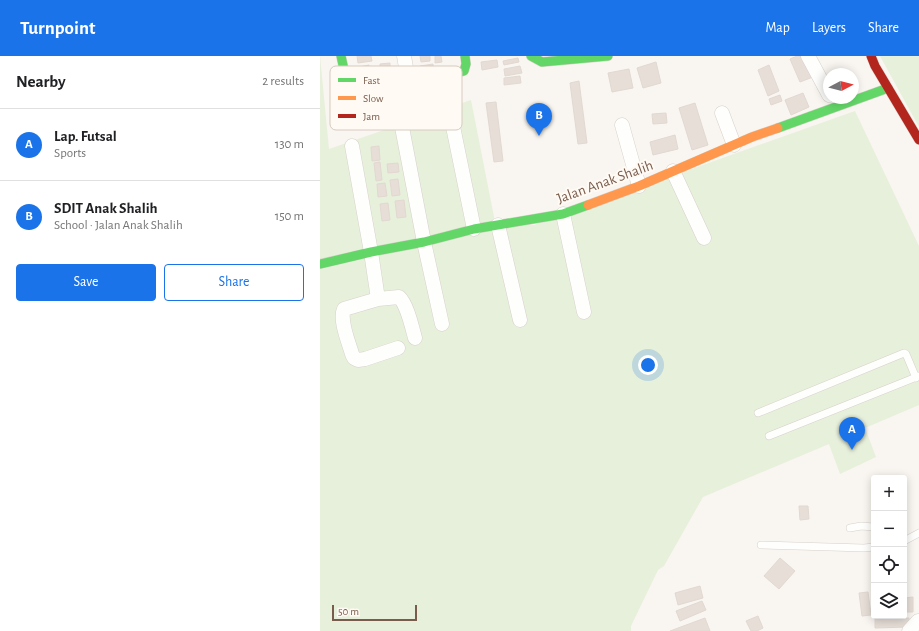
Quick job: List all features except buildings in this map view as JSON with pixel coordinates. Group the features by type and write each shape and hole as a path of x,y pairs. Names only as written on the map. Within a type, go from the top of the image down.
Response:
{"street":[{"path":"341,56 343,66"},
{"path":"404,56 406,66"},
{"path":"462,72 464,72 466,64 465,56"},
{"path":"531,56 542,62 557,58 608,56"},
{"path":"808,56 823,85"},
{"path":"871,56 875,66 919,140"},
{"name":"Jalan Anak Shalih","path":"859,94 888,88"},
{"name":"Jalan Anak Shalih","path":"320,264 424,242 498,224 563,214 639,186 752,137 823,104"},
{"path":"722,113 734,145"},
{"path":"622,125 639,186"},
{"path":"402,130 442,324"},
{"path":"454,130 474,229"},
{"path":"352,146 378,299"},
{"path":"673,171 704,238"},
{"path":"563,214 584,312"},
{"path":"498,224 520,320"},
{"path":"398,348 365,359 358,360 354,358 343,321 342,313 344,309 378,299 396,297 401,298 406,308 415,338"}],"lane":[{"path":"758,413 904,353 906,354 918,377 769,436"},
{"path":"850,528 861,526 871,527"},
{"path":"907,539 919,533"},
{"path":"761,546 871,547"}],"green space":[{"path":"320,56 329,149 384,130 462,130 462,103 471,100 495,222 534,225 855,111 919,246 919,405 865,428 876,457 840,474 829,444 703,497 664,566 658,570 631,626 631,631 320,631"},
{"path":"880,56 919,56 919,127"}],"traffic: fast":[{"path":"341,56 343,66"},
{"path":"462,72 464,71 466,64 465,56"},
{"path":"531,56 542,62 608,56"},
{"path":"778,128 888,88"},
{"path":"320,264 424,242 474,229 563,214 588,205"}],"traffic: slow":[{"path":"588,205 639,186 752,137 778,128"}],"traffic: jam":[{"path":"871,56 875,66 919,140"}],"place":[{"name":"SDIT Anak Shalih","path":"539,136"},
{"name":"Lap. Futsal","path":"852,450"}]}
